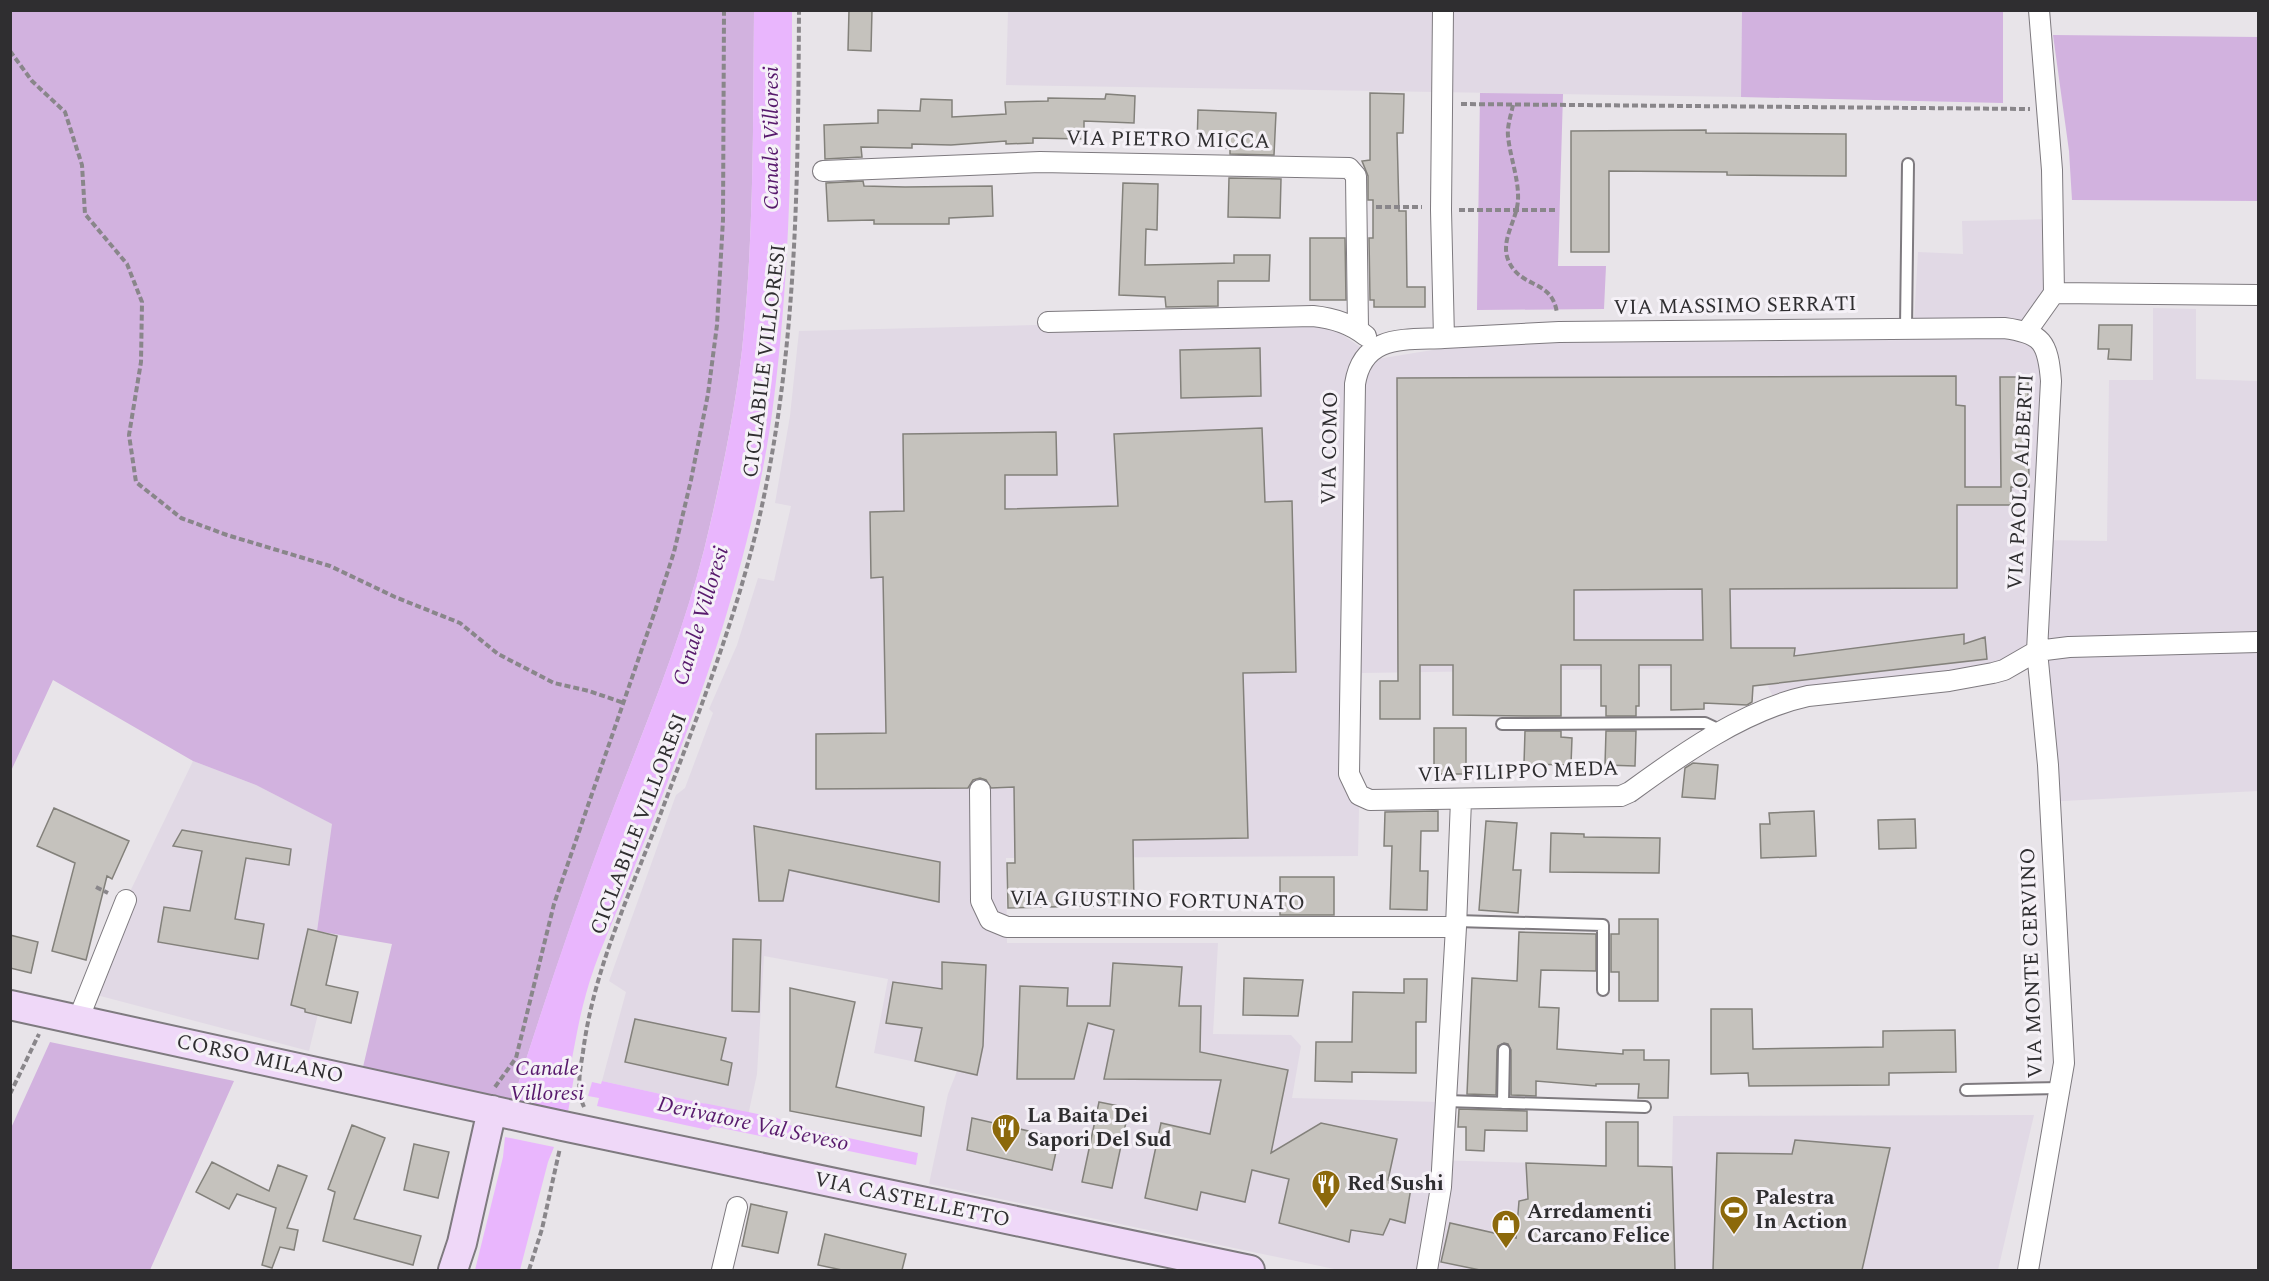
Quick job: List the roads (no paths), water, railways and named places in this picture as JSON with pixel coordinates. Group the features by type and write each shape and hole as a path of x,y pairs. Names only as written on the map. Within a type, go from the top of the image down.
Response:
{"main road":[{"name":"CORSO MILANO","path":"10,1005 571,1130"},
{"path":"453,1270 462,1243 494,1111"},
{"name":"VIA CASTELLETTO","path":"571,1130 1242,1270"}],"street":[{"path":"1048,322 1312,316 1335,319 1358,329 1377,345 1402,340 1444,338 1441,208 1443,10"},
{"path":"2027,331 2054,293 2052,170 2038,10"},
{"name":"VIA PIETRO MICCA","path":"823,171 1040,162 1348,168 1356,176 1358,329"},
{"path":"2054,293 2259,295"},
{"name":"VIA MASSIMO SERRATI","path":"1444,338 1559,332 1906,328 2004,328 2027,331"},
{"name":"VIA PAOLO ALBERTI","path":"2027,331 2041,342 2048,354 2051,381 2037,651"},
{"name":"VIA COMO","path":"1370,800 1359,795 1349,774 1354,393 1360,366 1377,345"},
{"name":"VIA FILIPPO MEDA","path":"1370,800 1621,796 1708,737 1790,700 1808,696 1949,681 1993,673 2004,670 2037,651 2069,647 2259,642"},
{"name":"VIA MONTE CERVINO","path":"2028,1270 2064,1064 2048,765 2037,651"},
{"name":"VIA GIUSTINO FORTUNATO","path":"980,790 981,901 990,920 1007,927 1456,924"},
{"path":"1427,1270 1441,1187 1461,800"},
{"path":"78,1020 126,900"},
{"path":"722,1270 737,1207"}],"lane":[{"path":"1906,328 1908,164"},
{"path":"1502,723 1705,723 1722,731"},
{"path":"1456,924 1602,925 1603,990"},
{"path":"1503,1103 1504,1050"},
{"path":"1966,1090 2061,1088"},
{"path":"1446,1101 1645,1107"}],"water":[{"name":"Canale Villoresi","path":"754,11 792,11 786,268 771,421 755,506 741,562 707,675 590,980 570,1069 575,1071 568,1112 513,1100 581,895 659,690 683,620 716,501 735,400 746,308 752,180"},
{"path":"602,1081 715,1106 718,1113 733,1116 732,1122 728,1125 716,1123 708,1130 597,1106 599,1098 588,1096 592,1082 601,1084"},
{"path":"747,1120 769,1124 770,1121 918,1153 916,1165 748,1130"},
{"name":"Canale Villoresi","path":"505,1137 554,1147 520,1270 475,1270 503,1157"}],"waterway":[{"name":"Derivatore Val Seveso","path":"705,1114 774,1128"}],"place":[{"name":"La Baita Dei Sapori Del Sud","path":"1006,1154"},
{"name":"Red Sushi","path":"1326,1210"},
{"name":"Palestra In Action","path":"1734,1236"},
{"name":"Arredamenti Carcano Felice","path":"1506,1250"}]}
